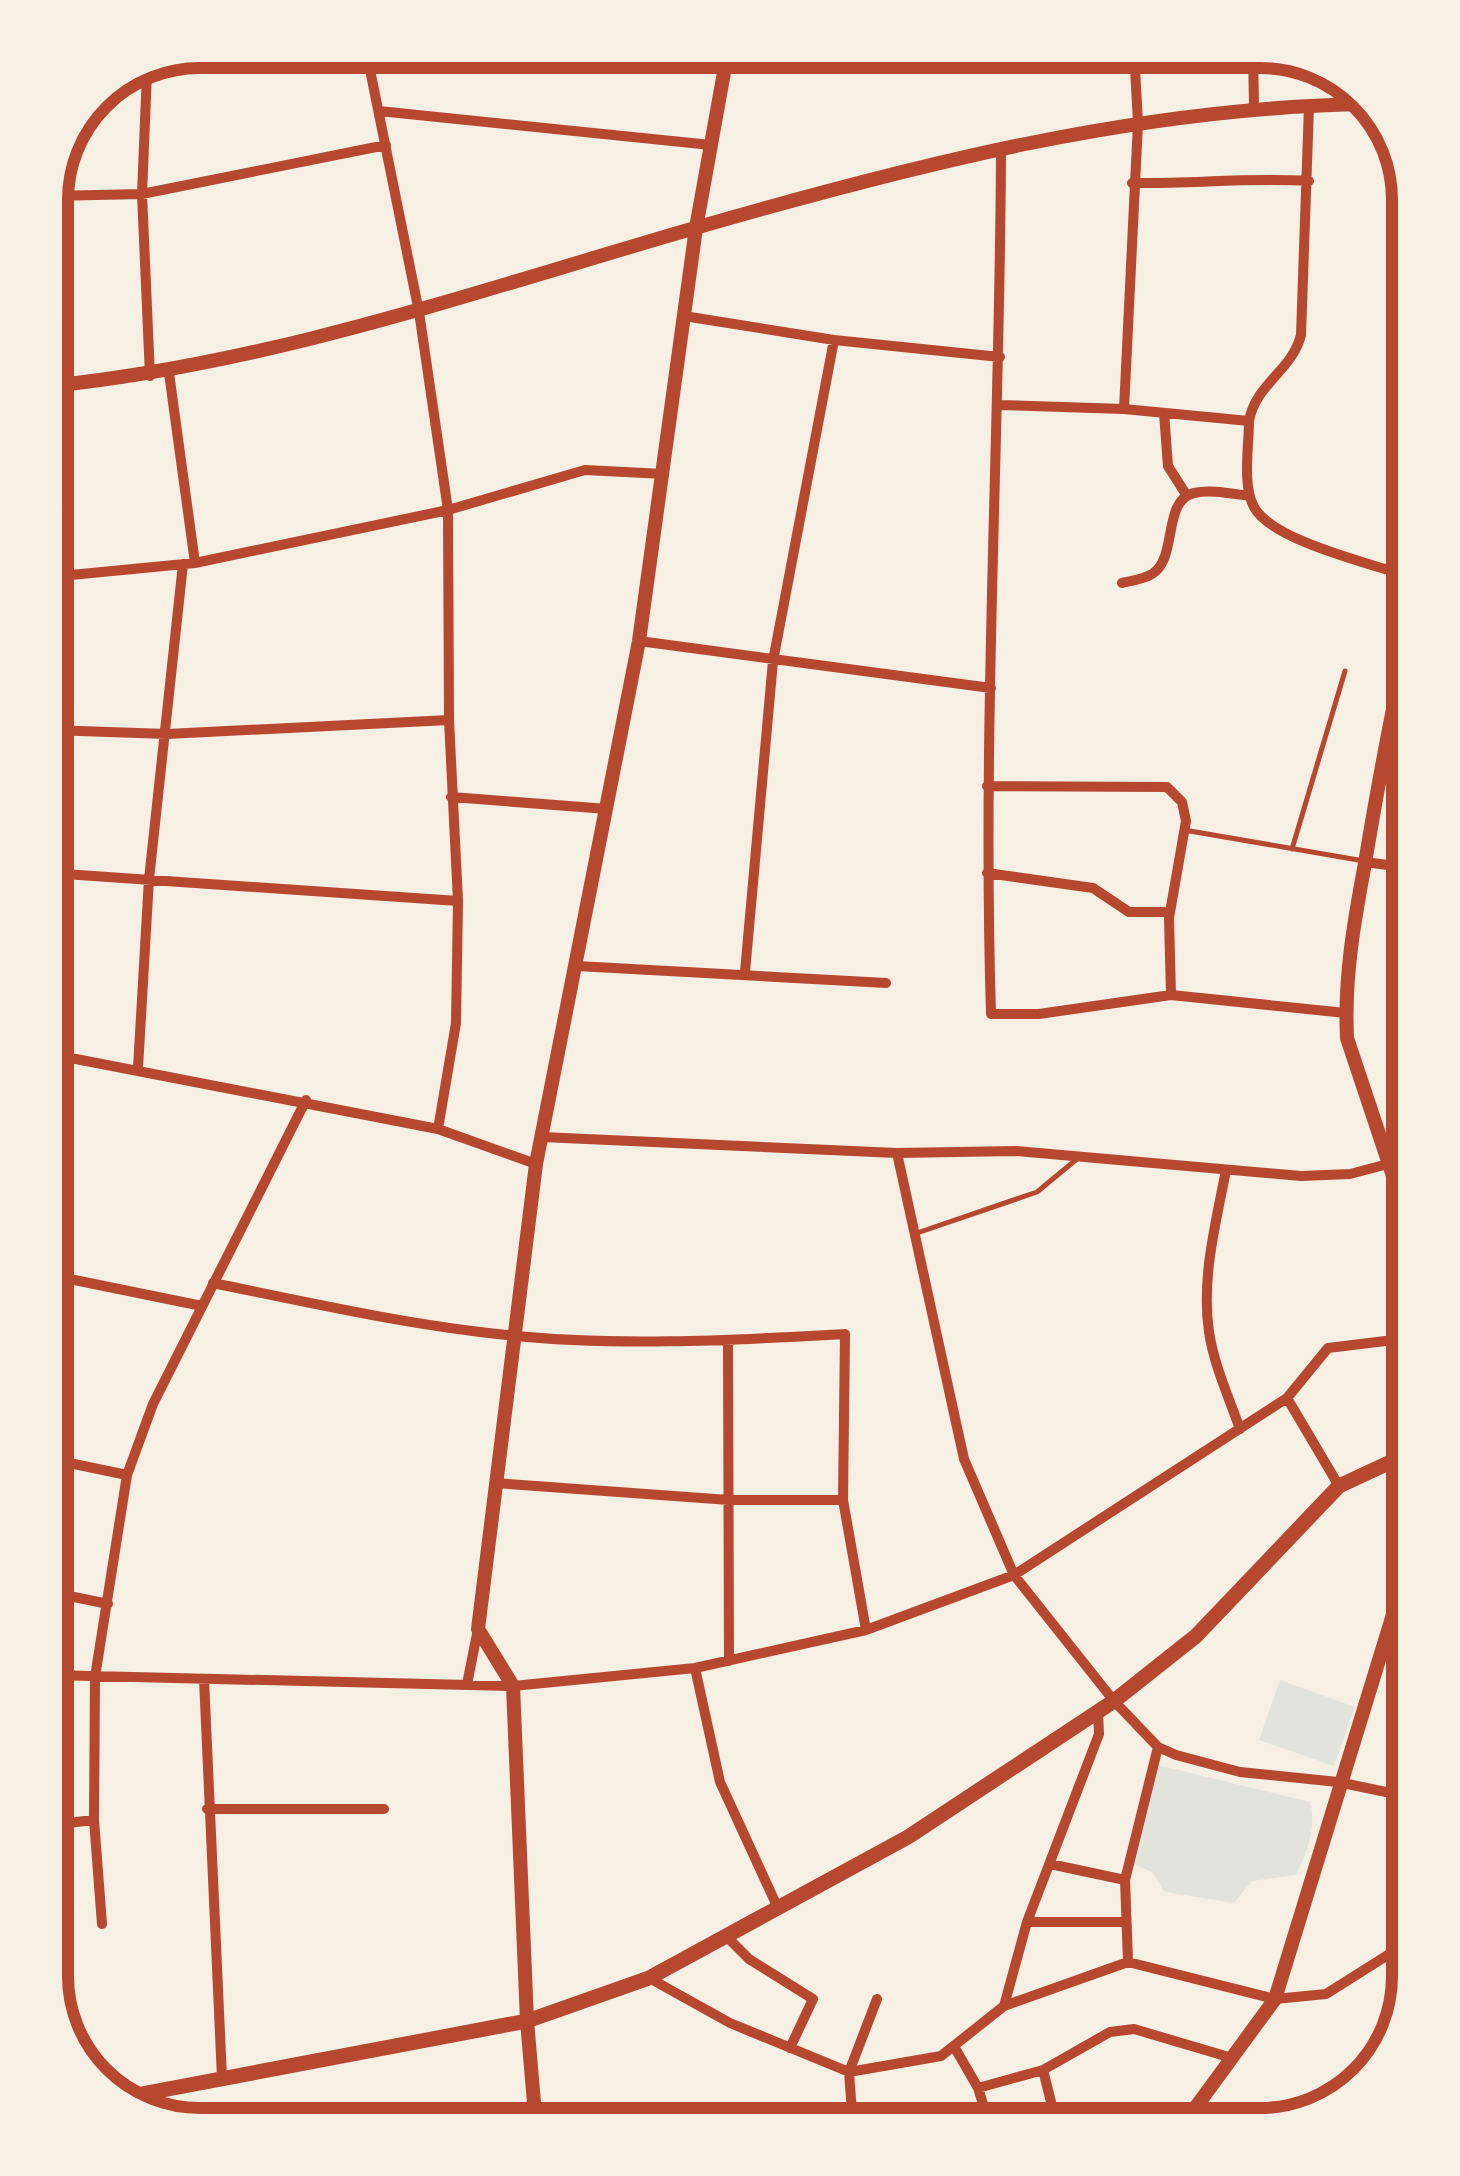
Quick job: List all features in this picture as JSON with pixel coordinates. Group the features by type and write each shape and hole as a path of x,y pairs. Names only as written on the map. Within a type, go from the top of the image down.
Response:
{"main road":[{"path":"140,2094 527,2021 650,1978 908,1837 1114,1701 1196,1636 1338,1486 1392,1460"}],"street":[{"path":"370,68 419,312 448,510 449,720 458,902 456,1023 438,1129"},
{"path":"467,1684 478,1629 536,1164 639,641 696,228 725,68"},
{"path":"1124,410 1132,183 1138,123 1135,68"},
{"path":"1254,68 1254,108"},
{"path":"146,80 142,194 150,376"},
{"path":"68,384 169,373 419,312 696,228 1002,148 1138,123 1254,108 1350,103"},
{"path":"1309,106 1301,335 1291,360 1258,393 1249,421 1250,496 1272,527 1392,570"},
{"path":"379,110 711,146"},
{"path":"68,196 142,194 386,145"},
{"path":"1002,148 1000,405 987,786 991,1014 1039,1014 1171,995 1346,1012"},
{"path":"1132,183 1204,184 1248,177 1309,180"},
{"path":"684,316 834,340 1000,357"},
{"path":"745,972 772,662 834,340"},
{"path":"138,1068 149,879 189,564 169,373"},
{"path":"1000,405 1249,421"},
{"path":"1164,413 1168,466 1187,496"},
{"path":"68,574 189,564 448,510 585,470 664,474"},
{"path":"1122,583 1154,574 1161,566 1178,507 1187,496 1197,492 1250,496"},
{"path":"639,641 772,662 991,688"},
{"path":"1392,709 1350,938 1346,1012 1347,1038 1392,1175"},
{"path":"68,731 167,734 449,720"},
{"path":"987,786 1168,787 1182,802 1184,830 1169,912 1171,995"},
{"path":"451,797 607,809"},
{"path":"1365,862 1392,866"},
{"path":"68,874 458,902"},
{"path":"987,874 1093,888 1129,912 1169,912"},
{"path":"577,966 886,982"},
{"path":"68,1057 306,1100 438,1129 536,1164"},
{"path":"102,1924 94,1820 96,1678 127,1474 154,1404 306,1100"},
{"path":"542,1137 897,1153 1016,1152 1326,1176 1388,1164"},
{"path":"897,1153 964,1459 1014,1575 1114,1701 1158,1747 1240,1772 1338,1782 1392,1793"},
{"path":"1226,1170 1208,1272 1208,1313 1213,1351 1240,1429"},
{"path":"68,1279 202,1306"},
{"path":"213,1283 393,1320 512,1336 728,1340 845,1334 843,1500 866,1630"},
{"path":"728,1340 729,1661"},
{"path":"68,1676 513,1686 695,1668 866,1630 1014,1575 1287,1398 1328,1348 1392,1340"},
{"path":"1287,1398 1338,1486"},
{"path":"68,1463 127,1474"},
{"path":"495,1483 730,1500 843,1500"},
{"path":"68,1596 108,1604"},
{"path":"1195,2108 1275,2000 1338,1782 1392,1615"},
{"path":"478,1629 513,1686 527,2021 534,2108"},
{"path":"695,1668 720,1782 776,1906"},
{"path":"204,1679 222,2078"},
{"path":"1004,2006 1027,1922 1099,1734 1098,1712"},
{"path":"1128,1962 1125,1880 1158,1747"},
{"path":"207,1809 384,1809"},
{"path":"68,1823 94,1820"},
{"path":"1050,1864 1125,1880"},
{"path":"1027,1922 1125,1922"},
{"path":"726,1935 749,1959 813,1999 790,2048"},
{"path":"650,1978 730,2023 849,2072 941,2056 1004,2006 1128,1962 1275,2000 1326,1994 1392,1952"},
{"path":"852,2108 849,2072 877,1999"},
{"path":"978,2088 1043,2070 1110,2032 1134,2029 1232,2058"},
{"path":"955,2048 978,2088 984,2108"},
{"path":"1043,2070 1052,2108"}],"lane":[{"path":"1292,849 1345,671"},
{"path":"1184,830 1365,862"},
{"path":"914,1234 1037,1192 1079,1157"}],"shaded area":[{"path":"1280,1680 1355,1707 1334,1766 1259,1740"},
{"path":"1158,1765 1310,1802 1312,1830 1296,1875 1252,1881 1234,1903 1165,1892 1152,1872 1131,1863"}]}
